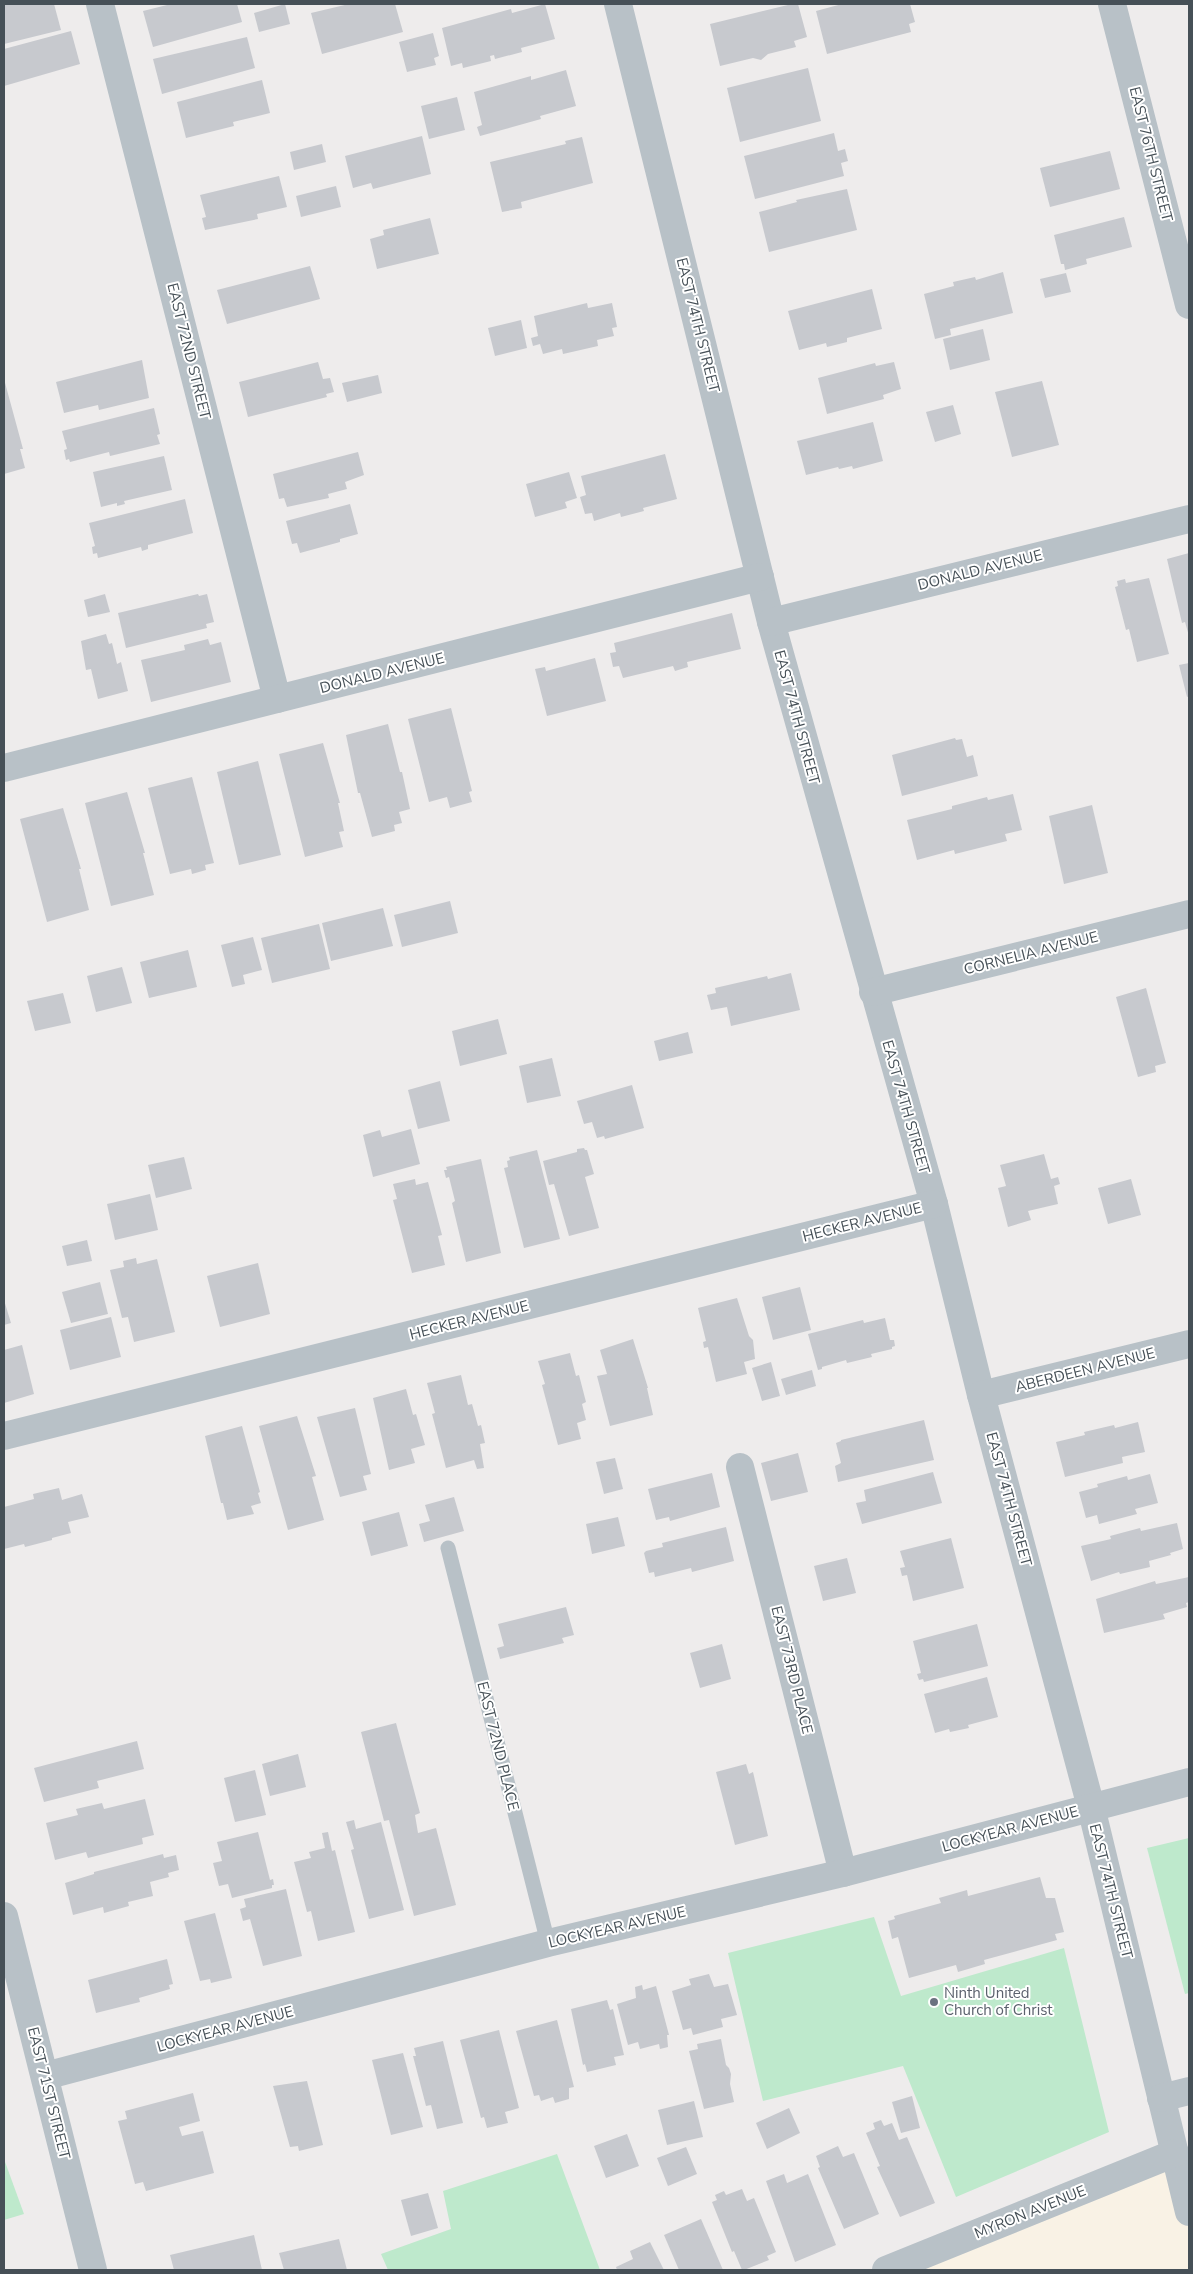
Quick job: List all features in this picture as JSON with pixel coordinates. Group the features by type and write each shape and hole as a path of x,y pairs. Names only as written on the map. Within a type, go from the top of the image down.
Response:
{"street":[{"name":"EAST 72ND STREET","path":"100,4 277,699"},
{"name":"EAST 74TH STREET","path":"618,4 771,622 873,992 934,1204 981,1395 1090,1807 1189,2212"},
{"name":"EAST 76TH STREET","path":"1112,4 1189,305"},
{"name":"DONALD AVENUE","path":"771,622 1189,519"},
{"name":"DONALD AVENUE","path":"4,768 760,577"},
{"name":"CORNELIA AVENUE","path":"873,992 1189,914"},
{"name":"HECKER AVENUE","path":"4,1436 934,1204"},
{"name":"ABERDEEN AVENUE","path":"981,1395 1189,1344"},
{"name":"EAST 73RD PLACE","path":"740,1467 843,1874"},
{"name":"LOCKYEAR AVENUE","path":"45,2076 548,1943 843,1874 1189,1782"},
{"name":"EAST 71ST STREET","path":"4,1916 93,2270"},
{"path":"1161,2098 1189,2091"},
{"name":"MYRON AVENUE","path":"886,2270 1175,2153"}],"lane":[{"name":"EAST 72ND PLACE","path":"448,1548 548,1943"}],"shaded area":[{"path":"1175,2153 1189,2212 1189,2270 886,2270"}],"green space":[{"path":"1189,1838 1189,1993 1185,1994 1147,1848"},
{"path":"874,1917 901,1996 1064,1948 1109,2132 956,2197 903,2066 763,2101 728,1953"},
{"path":"557,2154 600,2270 388,2270 381,2254 451,2229 443,2191"},
{"path":"4,2159 24,2214 4,2220"}],"building":[{"path":"4,4 54,4 61,30 4,44"},
{"path":"171,4 237,4 242,22 153,47 143,11"},
{"path":"285,4 290,24 259,32 254,13"},
{"path":"349,4 395,4 403,32 322,54 311,13"},
{"path":"545,4 555,39 521,48 522,52 495,59 494,55 490,56 491,61 463,68 462,63 451,66 442,28 511,9 512,13"},
{"path":"798,4 807,37 794,41 796,47 768,54 761,60 753,58 720,66 710,24"},
{"path":"842,4 910,4 915,22 909,24 911,32 827,54 816,11"},
{"path":"71,31 80,64 4,86 4,49"},
{"path":"433,33 439,56 434,58 436,65 407,72 399,42"},
{"path":"247,37 255,68 162,94 153,59"},
{"path":"808,68 821,121 740,142 727,88"},
{"path":"566,70 576,106 540,116 541,119 480,136 477,127 482,125 474,92 531,76 531,80"},
{"path":"262,80 270,113 233,122 234,126 186,138 177,102"},
{"path":"457,97 465,130 429,139 421,106"},
{"path":"834,133 838,151 845,149 848,161 841,163 844,176 755,199 744,156"},
{"path":"422,136 431,174 373,189 371,183 353,188 345,156"},
{"path":"582,137 593,183 521,202 522,208 502,212 490,162 566,144 565,141"},
{"path":"322,144 326,162 294,170 290,152"},
{"path":"1110,151 1120,189 1050,207 1040,168"},
{"path":"279,176 287,207 257,214 258,219 205,230 202,218 206,217 200,195"},
{"path":"336,186 341,207 301,217 296,196"},
{"path":"847,189 857,230 769,252 759,212 797,202 796,200"},
{"path":"1124,217 1132,247 1086,259 1087,264 1065,270 1064,264 1061,264 1054,235"},
{"path":"430,218 439,254 377,269 370,239 384,235 383,230"},
{"path":"310,266 320,299 227,324 217,290"},
{"path":"1003,272 1013,313 950,329 951,335 935,339 924,294 954,286 953,282 975,277 976,280"},
{"path":"1066,273 1071,292 1045,298 1040,279"},
{"path":"872,289 882,329 847,338 847,342 827,347 826,343 799,350 788,311"},
{"path":"587,303 588,308 612,303 617,327 612,328 614,336 597,340 598,346 563,354 562,349 543,354 540,344 533,346 531,338 538,336 534,316"},
{"path":"521,320 527,348 495,356 488,328"},
{"path":"983,329 990,360 950,370 943,339"},
{"path":"142,360 149,398 99,410 98,405 64,413 56,382"},
{"path":"318,362 323,379 330,378 334,392 326,394 327,397 248,417 239,382"},
{"path":"894,362 901,389 883,395 884,399 827,414 818,378 875,363 876,366"},
{"path":"378,375 382,393 347,402 342,383"},
{"path":"4,379 23,449 20,449 25,468 4,474"},
{"path":"1042,381 1059,445 1012,457 995,392"},
{"path":"953,405 961,434 935,442 926,412"},
{"path":"154,408 160,434 157,435 160,444 110,456 109,452 70,462 69,459 66,460 64,450 67,449 62,431"},
{"path":"873,422 883,461 853,469 852,466 839,469 838,467 806,475 797,441"},
{"path":"358,452 364,475 345,482 347,489 328,494 329,498 287,507 284,498 279,499 273,474"},
{"path":"665,454 677,499 643,508 644,511 621,517 620,513 594,521 592,513 585,514 580,497 586,495 581,476"},
{"path":"164,456 172,490 124,501 125,504 117,506 117,503 101,507 93,472"},
{"path":"569,472 577,498 565,502 567,508 535,517 526,484"},
{"path":"185,499 193,533 148,545 148,549 142,551 141,547 98,558 97,553 93,554 92,547 95,546 89,523"},
{"path":"350,504 358,534 340,539 340,542 300,553 297,543 292,544 286,521"},
{"path":"1189,553 1189,636 1185,622 1182,623 1167,559"},
{"path":"1149,578 1169,654 1137,662 1129,629 1126,630 1115,587 1118,586 1117,581 1125,579 1126,583"},
{"path":"105,594 110,612 88,617 84,600"},
{"path":"198,594 199,596 207,594 214,622 206,624 207,628 126,648 118,613"},
{"path":"732,613 741,649 687,662 688,667 675,671 673,666 623,678 619,666 613,667 610,653 616,652 614,643"},
{"path":"106,634 109,644 112,643 117,664 121,662 128,691 98,699 91,669 86,670 81,641"},
{"path":"208,639 210,645 221,642 231,682 151,702 141,660 185,650 184,645"},
{"path":"595,658 606,701 547,716 535,669 545,667 546,671"},
{"path":"1189,663 1189,696 1187,697 1179,665"},
{"path":"451,708 472,791 469,792 472,802 450,808 447,797 429,802 408,719"},
{"path":"388,724 400,772 402,772 410,809 399,812 402,823 394,825 395,831 372,837 360,793 358,793 346,735"},
{"path":"955,738 956,740 962,739 967,757 973,755 978,776 902,796 892,755"},
{"path":"323,743 340,803 338,803 344,831 339,832 343,847 305,857 279,754"},
{"path":"258,761 281,855 239,865 217,772"},
{"path":"192,777 214,863 205,865 206,870 192,874 191,869 170,874 148,788"},
{"path":"127,792 145,853 143,853 154,895 111,906 85,803"},
{"path":"1013,794 1022,830 1005,834 1007,841 955,854 954,850 917,860 907,820 952,809 952,806 987,797 988,800"},
{"path":"1092,805 1108,873 1064,884 1049,816"},
{"path":"63,808 81,869 79,869 89,910 47,922 20,819"},
{"path":"450,901 458,933 402,947 394,915"},
{"path":"383,908 393,946 331,961 322,923"},
{"path":"319,924 330,969 272,983 261,938"},
{"path":"253,937 262,970 243,975 245,984 232,987 221,945"},
{"path":"188,950 197,987 149,998 140,962"},
{"path":"122,967 132,1003 96,1012 87,976"},
{"path":"791,973 800,1010 731,1026 727,1007 711,1010 707,995 716,993 715,988 767,976 768,979"},
{"path":"1146,988 1166,1063 1155,1066 1156,1072 1138,1077 1116,997"},
{"path":"63,993 71,1023 35,1031 27,1001"},
{"path":"498,1019 507,1054 460,1066 452,1031"},
{"path":"688,1032 693,1053 659,1061 654,1041"},
{"path":"552,1058 561,1096 527,1103 519,1066"},
{"path":"440,1081 450,1121 418,1129 408,1090"},
{"path":"632,1085 644,1128 605,1139 604,1136 597,1138 592,1122 584,1124 577,1101"},
{"path":"411,1129 420,1164 373,1177 363,1135 380,1130 382,1137"},
{"path":"584,1148 587,1150 594,1174 585,1177 599,1228 569,1236 554,1184 549,1185 543,1161 577,1152 577,1149"},
{"path":"537,1150 560,1239 524,1248 504,1168 508,1167 507,1161 510,1160 509,1157"},
{"path":"1044,1154 1051,1179 1058,1177 1060,1184 1054,1186 1058,1204 1028,1211 1031,1220 1008,1227 998,1188 1006,1186 1000,1165"},
{"path":"184,1157 192,1189 156,1198 148,1165"},
{"path":"481,1159 501,1253 466,1262 452,1203 455,1201 449,1177 446,1178 444,1170 447,1170 446,1167"},
{"path":"415,1179 416,1185 428,1182 442,1235 438,1236 445,1265 412,1273 393,1200 397,1199 393,1184"},
{"path":"1131,1179 1141,1215 1108,1224 1098,1188"},
{"path":"150,1194 158,1230 115,1240 107,1204"},
{"path":"87,1240 92,1261 67,1266 62,1246"},
{"path":"136,1258 137,1264 157,1259 175,1332 134,1342 128,1317 122,1318 110,1270 124,1267 123,1261"},
{"path":"258,1263 270,1314 220,1327 207,1276"},
{"path":"100,1282 108,1314 71,1323 62,1292"},
{"path":"800,1287 811,1330 773,1340 762,1297"},
{"path":"737,1298 749,1336 753,1340 755,1359 744,1362 747,1374 716,1382 708,1347 704,1348 703,1342 706,1341 698,1308"},
{"path":"4,1300 11,1323 4,1325"},
{"path":"111,1317 121,1357 70,1370 60,1330"},
{"path":"885,1318 890,1340 894,1340 895,1346 892,1349 871,1354 872,1357 847,1363 846,1360 818,1370 808,1334 863,1320 864,1323"},
{"path":"633,1339 648,1388 653,1415 610,1426 597,1376 607,1374 600,1350"},
{"path":"22,1345 34,1394 4,1403 4,1350"},
{"path":"570,1353 576,1376 579,1375 586,1402 582,1404 586,1420 577,1423 581,1439 558,1445 542,1385 545,1384 538,1361"},
{"path":"771,1362 780,1396 762,1401 752,1368"},
{"path":"812,1370 816,1386 786,1395 781,1379"},
{"path":"461,1375 468,1405 472,1404 478,1426 481,1425 485,1443 480,1444 484,1468 477,1469 474,1460 446,1468 432,1414 435,1413 427,1383"},
{"path":"406,1389 413,1415 416,1414 425,1445 411,1449 415,1463 389,1470 373,1398"},
{"path":"355,1408 371,1474 363,1476 367,1490 340,1497 317,1417"},
{"path":"297,1416 316,1476 312,1477 324,1520 288,1530 259,1426"},
{"path":"924,1420 934,1460 838,1482 835,1466 841,1463 836,1443 841,1440"},
{"path":"1138,1422 1145,1452 1122,1457 1123,1463 1065,1477 1056,1442 1085,1435 1084,1432 1114,1425 1115,1428"},
{"path":"242,1426 260,1492 258,1493 261,1503 251,1506 254,1514 227,1520 205,1436"},
{"path":"798,1453 808,1492 771,1501 761,1463"},
{"path":"615,1458 623,1489 604,1494 596,1462"},
{"path":"933,1472 942,1503 862,1524 856,1503 866,1501 864,1490"},
{"path":"712,1473 720,1507 670,1521 669,1517 656,1520 648,1489"},
{"path":"1150,1474 1158,1503 1135,1509 1137,1514 1099,1524 1097,1515 1086,1518 1079,1492 1098,1487 1097,1484 1127,1476 1128,1480"},
{"path":"59,1488 62,1500 82,1494 89,1517 68,1522 71,1533 25,1547 24,1544 4,1549 4,1507 34,1499 33,1494"},
{"path":"454,1497 464,1531 424,1542 419,1524 430,1521 425,1505"},
{"path":"399,1512 408,1546 371,1556 362,1522"},
{"path":"618,1517 625,1546 592,1554 586,1524"},
{"path":"1177,1523 1183,1549 1170,1553 1171,1555 1149,1561 1150,1567 1120,1574 1119,1572 1091,1581 1081,1546 1111,1539 1110,1536 1140,1528 1141,1531"},
{"path":"726,1527 734,1561 692,1572 691,1568 655,1577 654,1572 649,1573 644,1553 646,1551 663,1547 662,1543"},
{"path":"951,1538 964,1588 913,1601 907,1575 902,1576 900,1568 905,1567 900,1551"},
{"path":"847,1558 856,1593 823,1601 814,1566"},
{"path":"1189,1577 1189,1602 1186,1603 1187,1607 1163,1614 1165,1619 1104,1633 1096,1599 1155,1581 1156,1584"},
{"path":"566,1607 574,1635 562,1638 564,1643 500,1659 497,1648 504,1646 498,1624"},
{"path":"977,1624 988,1666 924,1682 923,1679 919,1680 917,1674 921,1673 913,1641"},
{"path":"722,1644 731,1679 700,1688 690,1653"},
{"path":"987,1677 998,1717 968,1725 969,1728 950,1732 949,1729 935,1733 924,1694"},
{"path":"396,1723 420,1813 415,1815 418,1833 436,1828 456,1905 414,1916 389,1820 384,1821 361,1732"},
{"path":"137,1741 144,1769 97,1781 99,1788 44,1802 34,1768"},
{"path":"298,1754 306,1787 270,1796 262,1764"},
{"path":"746,1764 749,1774 753,1772 768,1836 735,1845 716,1772"},
{"path":"255,1770 266,1815 235,1822 224,1778"},
{"path":"145,1799 154,1835 142,1838 143,1844 88,1858 86,1852 55,1860 46,1823 78,1815 76,1809 102,1803 104,1809"},
{"path":"354,1820 356,1829 381,1822 404,1910 369,1919 351,1850 354,1849 346,1822"},
{"path":"258,1832 270,1880 273,1879 274,1885 272,1885 272,1888 232,1898 228,1884 219,1886 213,1863 222,1861 217,1842"},
{"path":"328,1832 332,1851 335,1850 355,1932 318,1941 311,1911 307,1912 294,1862 311,1858 309,1852 325,1848 322,1833"},
{"path":"163,1854 164,1858 176,1855 179,1870 168,1873 169,1877 150,1882 153,1896 128,1902 129,1906 104,1913 103,1907 73,1915 65,1883 94,1874 94,1872"},
{"path":"1040,1877 1046,1898 1055,1898 1064,1932 1055,1934 1057,1940 984,1960 985,1964 958,1972 956,1965 909,1978 898,1937 892,1939 888,1921 895,1919 894,1916 941,1903 939,1898 967,1890 968,1896"},
{"path":"286,1889 302,1956 263,1966 250,1919 243,1921 240,1909 246,1907 244,1899"},
{"path":"215,1913 232,1978 211,1983 210,1979 200,1981 184,1921"},
{"path":"167,1959 173,1984 169,1985 170,1989 139,1998 140,2002 96,2013 88,1980"},
{"path":"709,1974 714,1987 728,1984 737,2015 721,2019 723,2027 693,2035 691,2028 683,2030 672,1991 691,1985 689,1979"},
{"path":"642,1985 643,1990 656,1986 669,2035 667,2035 668,2047 660,2049 659,2044 640,2049 638,2042 628,2045 617,2004 636,1998 635,1987"},
{"path":"607,2000 610,2010 613,2009 624,2055 614,2057 616,2065 587,2072 585,2064 583,2065 571,2009"},
{"path":"557,2020 574,2087 569,2088 569,2099 555,2103 553,2097 541,2101 539,2095 534,2096 516,2031"},
{"path":"499,2030 519,2108 505,2112 508,2123 487,2128 484,2117 481,2118 460,2040"},
{"path":"721,2039 726,2065 731,2074 730,2084 734,2102 704,2109 689,2051 698,2049 697,2044"},
{"path":"443,2041 463,2123 437,2129 431,2105 426,2106 413,2056 416,2056 414,2048"},
{"path":"403,2053 423,2127 391,2135 372,2060"},
{"path":"307,2081 323,2145 299,2151 298,2146 290,2147 273,2086"},
{"path":"193,2093 200,2121 179,2127 182,2136 203,2131 214,2173 146,2191 143,2182 135,2184 118,2121 127,2119 125,2111"},
{"path":"912,2096 920,2128 901,2133 892,2102"},
{"path":"694,2101 703,2137 667,2145 658,2110"},
{"path":"789,2108 800,2133 767,2149 756,2123"},
{"path":"881,2120 884,2126 892,2123 899,2140 907,2137 935,2203 900,2217 877,2167 880,2166 866,2133 875,2129 873,2123"},
{"path":"627,2134 639,2166 606,2178 594,2146"},
{"path":"838,2146 843,2157 854,2153 879,2214 844,2229 818,2168 820,2167 816,2156"},
{"path":"686,2147 697,2174 668,2186 657,2158"},
{"path":"784,2174 787,2183 808,2174 836,2245 795,2262 766,2181"},
{"path":"742,2189 747,2201 754,2198 776,2252 767,2256 769,2260 744,2270 742,2270 734,2251 732,2252 712,2202 717,2200 715,2195 724,2191 726,2195"},
{"path":"428,2193 438,2228 411,2236 401,2200"},
{"path":"701,2219 723,2270 679,2270 664,2235"},
{"path":"254,2235 262,2270 174,2270 170,2255"},
{"path":"339,2239 347,2270 284,2270 279,2253"},
{"path":"650,2242 664,2270 617,2270 616,2267 633,2259 630,2251"}],"place":[{"name":"Ninth United Church of Christ","path":"934,2002"}]}
